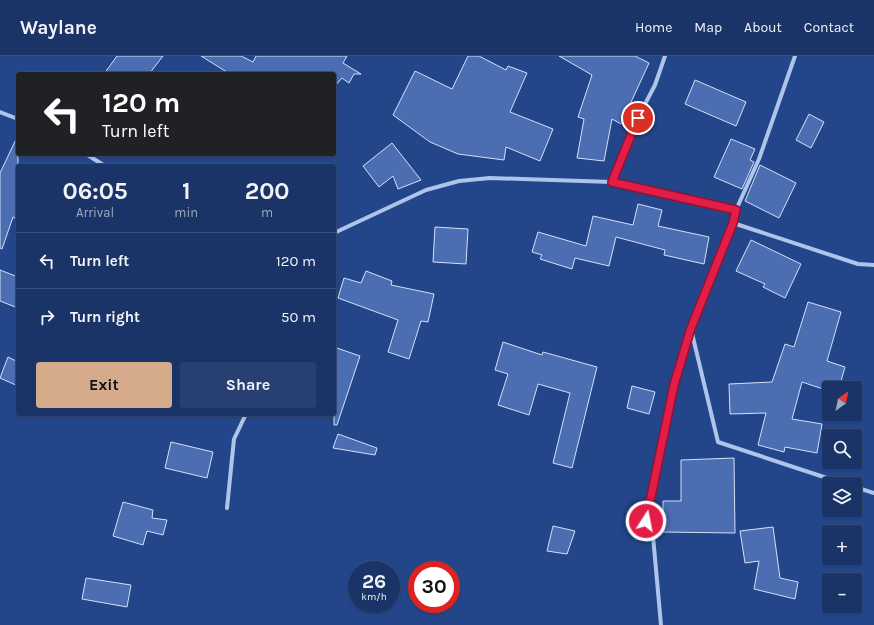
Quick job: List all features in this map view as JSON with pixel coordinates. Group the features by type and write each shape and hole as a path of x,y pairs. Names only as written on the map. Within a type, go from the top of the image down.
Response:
{"street":[{"path":"612,182 632,129 655,85 665,56"},
{"path":"660,625 653,536 646,521 674,385 691,328 733,223 736,210 758,159 795,56"},
{"path":"0,112 16,118"},
{"path":"89,156 102,164"},
{"path":"336,232 426,190 459,181 490,178 612,182 736,210"},
{"path":"733,223 858,264 874,265"},
{"path":"691,328 718,442 825,477"},
{"path":"227,508 234,439 245,416"},
{"path":"862,489 874,493"}],"building":[{"path":"117,56 163,56 151,72 105,72"},
{"path":"201,56 241,56 253,62 256,56 347,56 343,63 361,74 354,74 349,83 342,78 336,85 336,72 227,72"},
{"path":"468,56 479,56 506,70 508,66 527,73 510,112 553,129 540,161 506,147 504,160 458,154 430,142 393,115 415,71 452,89"},
{"path":"559,56 635,56 649,63 621,124 612,119 604,161 577,158 584,119 578,117 592,75"},
{"path":"695,80 746,102 736,126 685,104"},
{"path":"809,114 824,122 811,148 796,140"},
{"path":"16,139 16,156 18,156 18,164 16,164 16,219 13,217 2,249 0,248 0,173"},
{"path":"731,139 755,149 750,160 754,162 742,189 714,177"},
{"path":"392,143 421,180 398,189 393,176 379,187 363,166"},
{"path":"760,165 796,183 779,218 745,201"},
{"path":"638,204 662,210 658,226 709,237 704,264 664,255 665,250 616,237 609,266 575,258 572,269 540,259 542,255 532,252 538,232 586,246 593,216 633,225"},
{"path":"435,227 468,229 466,264 433,262"},
{"path":"751,240 801,264 785,298 763,287 765,284 736,271"},
{"path":"0,270 16,276 16,307 0,301"},
{"path":"366,271 392,281 391,285 434,294 428,322 421,321 409,359 388,352 398,320 338,298 344,278 361,283"},
{"path":"808,302 841,312 827,361 845,367 841,381 822,381 822,389 802,382 792,419 822,424 817,453 785,447 784,452 758,445 766,413 730,414 729,384 772,382 785,344 794,347"},
{"path":"503,342 542,355 543,352 597,367 572,468 553,463 570,393 538,384 529,415 498,405 508,374 495,370"},
{"path":"336,348 360,356 337,425 334,425 334,416 336,416"},
{"path":"8,357 16,361 16,385 0,378"},
{"path":"632,386 655,392 649,414 627,408"},
{"path":"338,434 377,448 375,455 333,448"},
{"path":"171,442 213,452 207,478 165,468"},
{"path":"734,458 735,533 663,532 663,501 681,501 681,460"},
{"path":"123,502 153,510 152,518 167,520 163,535 147,531 143,545 113,536"},
{"path":"553,526 575,531 567,554 547,551"},
{"path":"773,527 780,578 798,582 795,599 754,589 759,561 745,563 740,531"},
{"path":"86,578 131,585 127,607 82,599"}],"route":[{"path":"638,118 632,129 612,182 736,210 733,223 691,328 674,385 646,521"}]}
